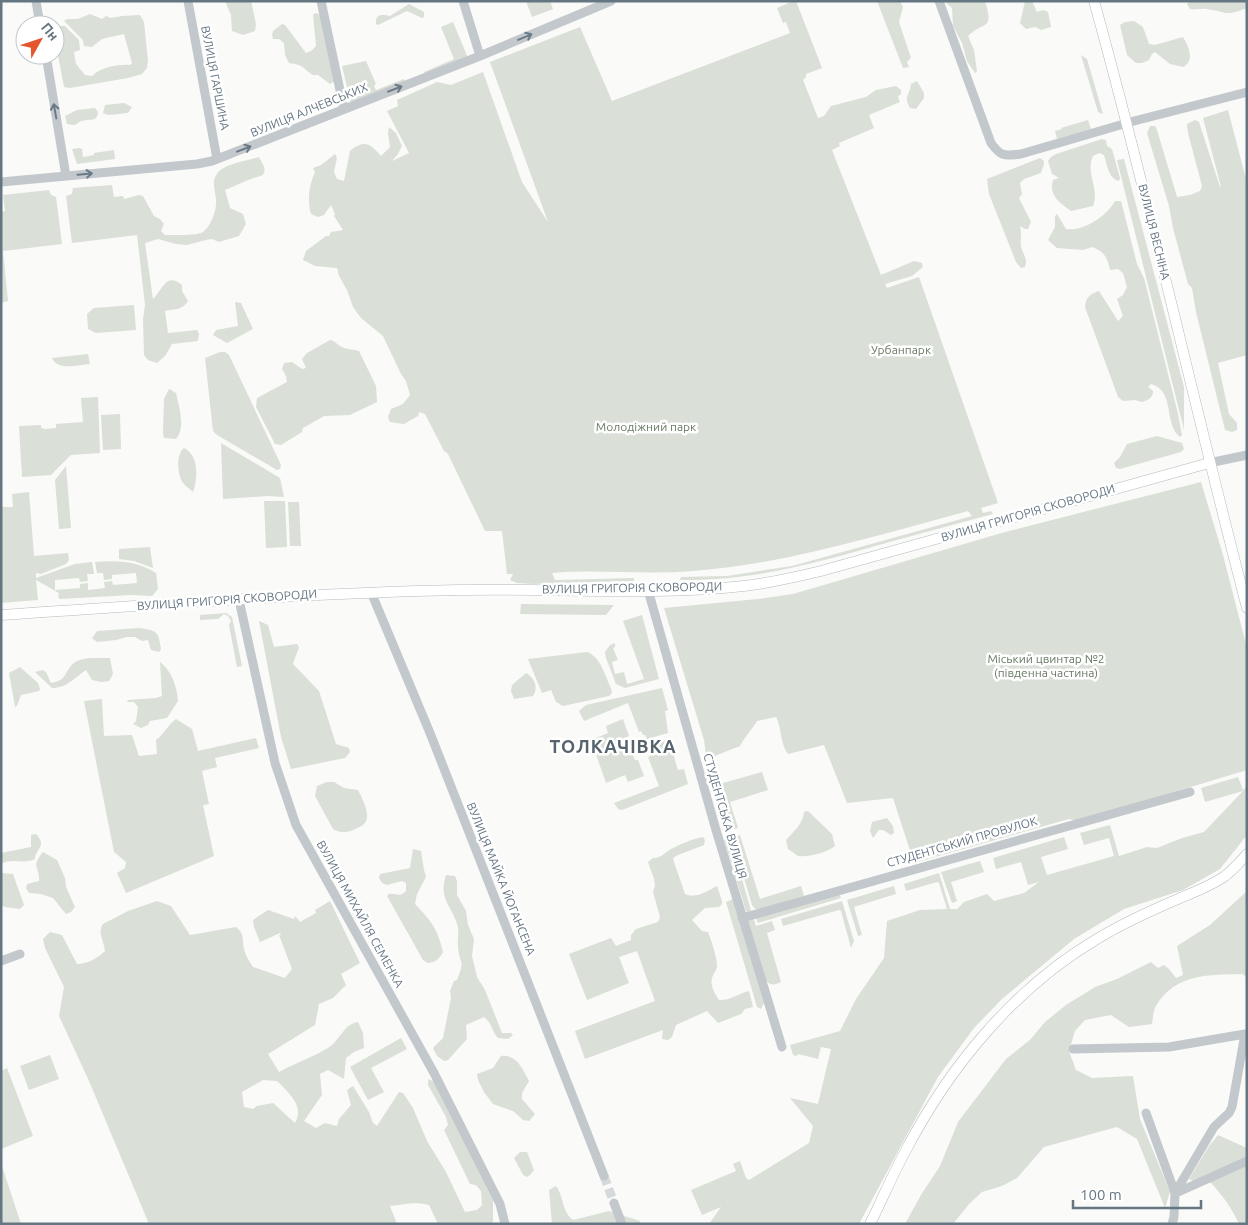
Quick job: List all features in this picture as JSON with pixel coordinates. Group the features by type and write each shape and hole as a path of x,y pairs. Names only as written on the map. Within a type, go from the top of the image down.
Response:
{"main road":[{"name":"ВУЛИЦЯ ВЕСНІНА","path":"1094,1 1127,123 1209,463 1247,608"},
{"name":"ВУЛИЦЯ ГРИГОРІЯ СКОВОРОДИ","path":"1,615 371,592 508,589 648,590 745,586 794,577 1209,463"},
{"path":"870,1224 905,1151 945,1086 993,1024 1027,990 1054,967 1096,939 1124,922 1211,884 1236,867 1247,854"}],"street":[{"path":"36,1 38,15"},
{"name":"ВУЛИЦЯ ГАРШИНА","path":"188,1 218,159"},
{"path":"321,1 344,109"},
{"path":"462,1 480,56"},
{"name":"ВУЛИЦЯ АЛЧЕВСЬКИХ","path":"1,182 197,164 218,159 480,56 611,1"},
{"path":"939,1 991,143 999,154 1007,156 1021,154 1127,123 1247,92"},
{"path":"48,65 66,176"},
{"name":"ВУЛИЦЯ ГРИГОРІЯ СКОВОРОДИ","path":"1209,463 1247,455"},
{"name":"СТУДЕНТСЬКА ВУЛИЦЯ","path":"648,590 716,830 782,1047"},
{"name":"ВУЛИЦЯ МАЙКА ЙОГАНСЕНА","path":"371,592 430,733 604,1176"},
{"name":"ВУЛИЦЯ МИХАЙЛЯ СЕМЕНКА","path":"239,600 275,764 296,826 434,1073 500,1204 505,1224"},
{"name":"СТУДЕНТСЬКИЙ ПРОВУЛОК","path":"742,918 1190,792"},
{"path":"1,961 20,954"},
{"path":"1073,1049 1169,1047 1246,1033 1232,1107 1229,1113 1214,1127 1175,1193"},
{"path":"1146,1113 1175,1193 1172,1224"},
{"path":"1175,1193 1247,1161"},
{"path":"614,1203 622,1224"}],"green space":[{"path":"225,1 251,1 256,24 255,31 243,35 232,31 231,15"},
{"path":"526,1 550,1 553,9 532,17"},
{"name":"Молодіжний парк","path":"796,1 822,68 806,74 803,80 818,118 824,116 831,106 866,97 876,90 896,86 901,90 901,94 898,97 900,102 869,115 874,128 839,143 840,146 832,150 881,275 914,261 922,263 923,267 912,276 885,284 887,288 919,277 998,503 981,508 983,513 991,511 993,514 810,564 759,574 707,580 680,580 681,577 727,576 792,566 972,516 968,511 832,547 763,562 728,567 675,572 552,573 555,580 634,578 634,581 533,584 517,583 510,580 513,574 507,574 502,531 485,531 448,454 444,451 425,414 419,412 418,416 404,424 390,422 388,417 391,409 403,404 410,395 406,381 383,336 361,318 353,307 337,268 315,266 303,260 306,251 326,236 329,236 331,232 343,230 334,216 331,205 324,215 318,217 311,214 309,198 311,182 315,172 313,168 321,165 335,154 337,158 334,172 337,179 344,181 350,151 355,147 367,144 374,148 381,156 390,147 389,127 396,133 402,146 392,161 409,153 387,111 398,106 397,100 437,82 451,85 483,72 522,182 548,222 490,62 580,27 612,101 790,33 786,22 783,23 777,8"},
{"path":"877,1 900,1 903,7 899,22 911,58 907,62 909,67 903,68"},
{"path":"944,1 985,1 988,10 988,21 968,36 974,50 977,71 975,73 967,61 962,43 953,26 952,8"},
{"path":"1025,1 1032,1 1037,12 1043,10 1048,12 1051,27 1041,30 1035,27 1026,29 1020,23"},
{"path":"1189,1 1247,1 1247,8 1230,13 1190,9 1187,4"},
{"path":"409,4 424,12 424,17 422,18 407,11 378,25 376,24 378,17 382,15 390,16"},
{"path":"315,13 319,14 323,20 335,81 330,84 301,66 289,63 285,55 284,43 279,39 273,39 272,35 273,31 282,24 285,25 306,53 311,51 316,46 313,15"},
{"path":"90,14 102,19 106,16 111,18 140,15 144,22 147,68 142,74 128,78 70,88 64,87 60,65 65,65 65,26 79,40 80,50 74,52 75,61 85,75 92,76 105,68 130,65 132,63 124,34 102,39 92,47 84,46 83,40 65,22 67,19 78,19"},
{"path":"1134,21 1143,27 1149,44 1155,45 1183,37 1190,54 1187,64 1183,67 1170,64 1155,52 1149,60 1136,63 1127,55 1120,25 1125,22"},
{"path":"453,22 468,58 425,75 424,72 454,59 441,27"},
{"path":"1081,55 1087,59 1103,114 1098,112"},
{"path":"366,61 376,84 374,86 376,90 404,79 405,82 351,104 342,66"},
{"path":"917,81 924,93 924,98 916,109 910,108 907,98 911,84"},
{"path":"124,103 132,107 128,113 112,115 103,113 105,105"},
{"path":"95,108 98,112 95,119 81,121 75,125 67,124 65,116 77,110"},
{"path":"1228,110 1247,183 1247,355 1218,363 1229,414 1237,423 1237,430 1232,432 1225,430 1196,312 1192,288 1188,284 1169,206 1147,133 1150,126 1155,126 1177,197 1190,195 1200,191 1202,186 1187,124 1195,120 1199,122 1221,187 1203,118"},
{"path":"1088,120 1091,129 1057,139 1055,131"},
{"path":"1102,139 1106,140 1107,146 1112,149 1120,178 1119,181 1110,174 1104,155 1099,153 1093,156 1091,169 1095,200 1093,206 1071,211 1059,202 1052,190 1053,180 1059,178 1052,174 1048,161 1056,154"},
{"path":"72,149 82,149 83,157 114,150 115,159 77,164"},
{"path":"259,157 264,168 263,175 225,190 230,208 243,214 246,224 239,236 219,242 212,239 187,245 158,239 145,243 153,299 168,281 172,280 182,285 182,291 188,301 181,308 165,311 168,333 197,330 199,334 198,341 172,344 165,356 157,363 148,360 144,355 143,319 145,305 137,235 72,243 66,196 72,194 73,188 112,185 114,197 123,196 124,199 139,195 143,196 154,216 164,224 161,231 165,235 196,234 206,230 214,215 216,200 214,179 219,171 233,164"},
{"path":"1040,158 1044,161 1041,173 1024,179 1020,183 1022,194 1019,198 1031,222 1028,229 1020,226 1021,247 1026,261 1025,267 1021,268 1016,262 989,194 987,179"},
{"path":"1124,159 1184,387 1184,430 1117,160"},
{"path":"49,190 51,195 56,197 62,244 3,251 8,301 1,303 1,212 5,211 3,195"},
{"path":"1115,201 1121,201 1137,264 1144,278 1178,414 1182,435 1180,437 1172,424 1164,393 1159,388 1151,384 1148,387 1153,391 1151,397 1142,402 1135,400 1123,401 1118,397 1085,307 1089,296 1099,291 1118,321 1123,316 1117,299 1123,295 1127,287 1123,273 1118,269 1110,270 1105,255 1092,247 1083,250 1057,248 1048,240 1055,227 1055,216 1057,214 1066,229 1080,228 1094,222"},
{"path":"235,302 241,303 253,329 227,343 213,335 216,330 238,326"},
{"path":"134,305 136,330 96,333 88,329 87,314 94,308"},
{"path":"330,340 344,348 359,351 376,386 377,402 350,415 324,416 303,428 302,432 281,445 275,444 256,407 257,398 287,382 282,369 284,363 292,362 302,369 306,368 302,359 307,353"},
{"path":"225,352 229,355 281,465 280,469 277,470 213,431 205,358"},
{"path":"88,354 90,364 74,366 58,365 52,358"},
{"path":"169,389 176,393 181,417 181,429 176,439 164,438 163,433 164,399"},
{"path":"98,397 100,453 71,455 51,475 22,477 19,426 41,425 41,428 45,429 56,428 56,424 83,422 81,398"},
{"path":"120,414 121,449 103,450 101,415"},
{"path":"1157,436 1182,443 1184,449 1181,452 1120,469 1116,468 1114,463 1120,457 1127,444"},
{"path":"221,443 280,478 284,497 267,496 223,499"},
{"path":"184,448 189,451 195,462 196,481 193,492 184,484 180,475 178,465 181,451"},
{"path":"66,466 71,528 59,529 55,480"},
{"name":"Міський цвинтар №2 (південна частина)","path":"1201,482 1223,555 1247,648 1247,770 1078,821 1069,819 914,863 893,798 847,803 824,745 788,754 785,750 776,717 757,721 740,746 717,755 710,760 706,755 704,740 664,608 793,594 1005,532"},
{"path":"29,492 34,556 68,553 69,560 66,564 41,574 36,573 36,578 75,564 92,562 94,574 87,574 88,581 80,582 79,578 55,580 55,590 80,588 80,584 88,583 88,590 105,588 104,582 112,581 113,585 137,583 136,573 112,575 112,579 104,580 103,573 97,573 95,562 119,561 142,566 156,573 158,589 152,596 131,595 60,599 58,597 59,593 36,580 38,600 1,603 1,507 13,507 12,494"},
{"path":"264,501 285,501 287,547 266,548"},
{"path":"288,502 299,502 301,546 290,546"},
{"path":"150,547 153,568 134,561 119,559 119,549"},
{"path":"521,604 614,605 606,615 520,614"},
{"path":"226,613 232,617 242,666 237,667 229,625 231,621 228,616 224,614 218,619 200,620 200,615"},
{"path":"642,615 659,679 625,688 616,684 605,652 610,645 615,643 613,648 618,660 612,662 615,674 624,672 627,684 644,679 623,621"},
{"path":"259,621 268,625 274,647 297,644 299,647 293,664 319,691 336,744 349,748 350,752 345,758 291,769 281,737"},
{"path":"139,628 154,631 158,635 161,649 159,652 151,650 148,640 142,641 135,637 97,642 92,638 97,631"},
{"path":"587,652 596,658 602,667 611,688 612,693 609,696 563,706 556,702 551,690 542,693 528,659"},
{"path":"87,658 110,658 113,674 109,681 92,680 86,670 66,684 52,688 35,672 42,670 46,672 51,683 57,682 64,677 70,667 77,661"},
{"path":"160,662 168,670 173,680 178,701 167,718 150,721 148,725 141,728 133,724 136,721 138,707 134,702 127,702 128,700 162,696"},
{"path":"20,667 38,683 40,689 39,691 21,695 15,707 9,673"},
{"path":"526,673 535,683 535,693 533,696 514,699 511,691 512,685"},
{"path":"662,688 668,710 665,711 668,733 647,739 641,731 639,732 628,703 584,721 579,711 586,705"},
{"path":"102,699 104,736 132,735 139,756 157,754 156,740 176,719 192,729 198,751 256,738 259,748 215,758 217,767 202,771 209,804 203,805 214,856 126,893 117,873 125,868 126,862 114,852 84,701"},
{"path":"623,719 629,736 626,738 644,776 628,782 625,775 606,783 591,740 608,733 606,726"},
{"path":"669,740 678,770 684,769 688,784 622,810 618,809 614,803 659,786 648,757 650,756 650,746"},
{"path":"762,772 768,790 730,802 738,828 730,830 716,785"},
{"path":"1238,777 1243,790 1247,786 1247,835 1220,869 1183,890 1124,909 1074,939 1002,999 974,1028 938,1077 859,1224 709,1224 721,1207 702,1215 691,1190 736,1171 733,1164 740,1161 746,1178 749,1180 809,1143 813,1126 790,1098 818,1104 831,1049 821,1047 818,1059 798,1054 797,1056 793,1055 790,1045 840,1031 856,999 884,958 887,921 920,910 947,909 939,883 906,891 904,884 939,873 950,909 957,909 964,902 987,894 994,901 1024,893 1039,882 1028,885 1021,862 996,869 993,858 1064,837 1068,849 1041,857 1047,875 1114,856 1109,838 1084,845 1080,833 1110,825 1119,856 1147,847 1157,848 1204,832 1243,791 1205,802 1201,788"},
{"path":"327,782 334,782 344,788 358,790 367,812 366,821 363,825 345,832 333,829 315,796 317,786"},
{"path":"808,811 832,834 835,846 817,854 798,856 788,849 786,840 800,824 804,812"},
{"path":"887,818 893,826 894,833 891,835 883,830 879,830 873,838 870,831 872,822"},
{"path":"36,834 41,845 35,859 30,861 10,861 1,864 1,853 31,847 31,835"},
{"path":"740,835 760,899 801,886 804,896 755,909 752,905 732,838"},
{"path":"703,837 705,840 704,845 678,855 673,858 674,862 685,894 698,895 717,886 722,901 719,907 705,908 692,920 702,931 708,932 712,945 717,967 712,978 713,990 719,1000 731,998 749,991 753,1007 745,1009 741,1014 718,1023 707,1011 676,1025 672,1037 668,1040 662,1039 663,1030 585,1059 575,1031 655,1001 637,951 619,957 629,983 587,1000 569,954 611,938 616,946 631,940 631,935 636,929 658,922 660,917 653,892 655,886 654,879 648,862 679,845"},
{"path":"730,838 751,911 748,912 746,911 724,840"},
{"path":"413,849 421,851 426,877 417,894 415,904 433,926 443,952 437,960 428,963 423,960 387,896 389,894 400,895 404,893 406,891 406,883 402,881 387,885 382,883 379,878 380,874 410,868"},
{"path":"43,852 57,860 75,907 71,912 66,914 53,898 29,893 26,888 27,884 39,881 36,864"},
{"path":"980,861 984,872 951,882 957,901 952,903 941,872"},
{"path":"1,873 13,874 24,905 20,909 1,905"},
{"path":"446,875 455,876 457,881 457,895 466,911 468,925 474,939 472,956 477,977 485,990 502,1033 511,1033 513,1035 508,1039 498,1038 484,1017 466,1025 467,1039 448,1060 444,1061 437,1056 433,1048 443,1038 451,998 450,991 454,981 457,980 462,965 458,944 458,927 445,897 444,884"},
{"path":"894,886 896,894 854,907 862,935 858,936 847,900"},
{"path":"838,891 841,898 758,923 755,916"},
{"path":"1247,891 1247,977 1242,974 1218,975 1194,978 1183,982 1173,987 1164,995 1155,1008 1152,1024 1129,1027 1111,1015 1085,1020 1075,1031 1069,1051 1076,1070 1092,1078 1133,1076 1140,1119 1170,1192 1165,1208 1137,1139 1117,1127 1044,1147 1017,1178 1002,1186 982,1192 969,1204 953,1224 905,1224 940,1166 958,1122 1006,1059 1030,1040 1045,1022 1066,1005 1095,987 1117,979 1151,962 1158,968 1164,965 1176,978 1183,975 1177,946 1210,925"},
{"path":"733,899 764,1003 761,1009 757,1007 726,902"},
{"path":"157,901 171,906 190,935 236,927 242,934 245,951 253,967 285,978 292,969 279,935 281,935 280,933 260,942 253,920 268,910 294,919 295,916 300,922 316,913 315,910 330,901 360,963 341,974 346,985 333,998 319,1004 315,1025 268,1054 279,1072 328,1048 346,1028 358,1022 363,1033 364,1048 346,1058 344,1079 328,1070 320,1074 322,1095 304,1121 316,1128 325,1123 337,1126 339,1119 351,1105 347,1090 353,1086 369,1112 373,1123 377,1126 399,1092 403,1093 413,1108 427,1141 446,1172 465,1212 477,1210 482,1205 481,1191 476,1185 470,1184 444,1130 448,1125 446,1117 428,1085 428,1079 435,1082 493,1200 493,1222 490,1224 438,1224 429,1205 414,1203 390,1206 397,1224 149,1224 89,1081 59,1016 64,987 45,948 43,939 50,932 62,935 77,964 88,962 105,951 101,933 103,924 128,911","holes":["263,1080 277,1081 297,1105 298,1117 295,1123 273,1103 257,1106 253,1109 244,1107 242,1092"]},
{"path":"842,901 854,941 851,948 841,911 839,910 783,926 781,919"},
{"path":"753,917 756,926 772,921 775,930 767,933 781,982 777,984 766,981 748,920"},
{"path":"401,1038 407,1049 371,1068 384,1092 368,1100 350,1067"},
{"path":"50,1055 59,1079 29,1090 20,1066"},
{"path":"501,1056 507,1056 515,1060 529,1081 522,1093 522,1099 535,1114 529,1121 523,1120 513,1111 493,1104 478,1080 477,1074 493,1068"},
{"path":"7,1068 33,1136 1,1149 1,1071"},
{"path":"1218,1135 1247,1148 1247,1224 1239,1224 1227,1202 1211,1183 1189,1179"},
{"path":"520,1152 527,1152 534,1170 527,1177 523,1175 514,1158"},
{"path":"1,1163 21,1224 1,1224"},
{"path":"556,1186 569,1217 573,1220 609,1211 640,1221 640,1224 552,1224 549,1190"}],"tunnel":[{"path":"604,1176 614,1203"}],"district":[{"name":"ТОЛКАЧІВКА","path":"613,747"}],"park label":[{"name":"Урбанпарк","path":"901,350"}]}
